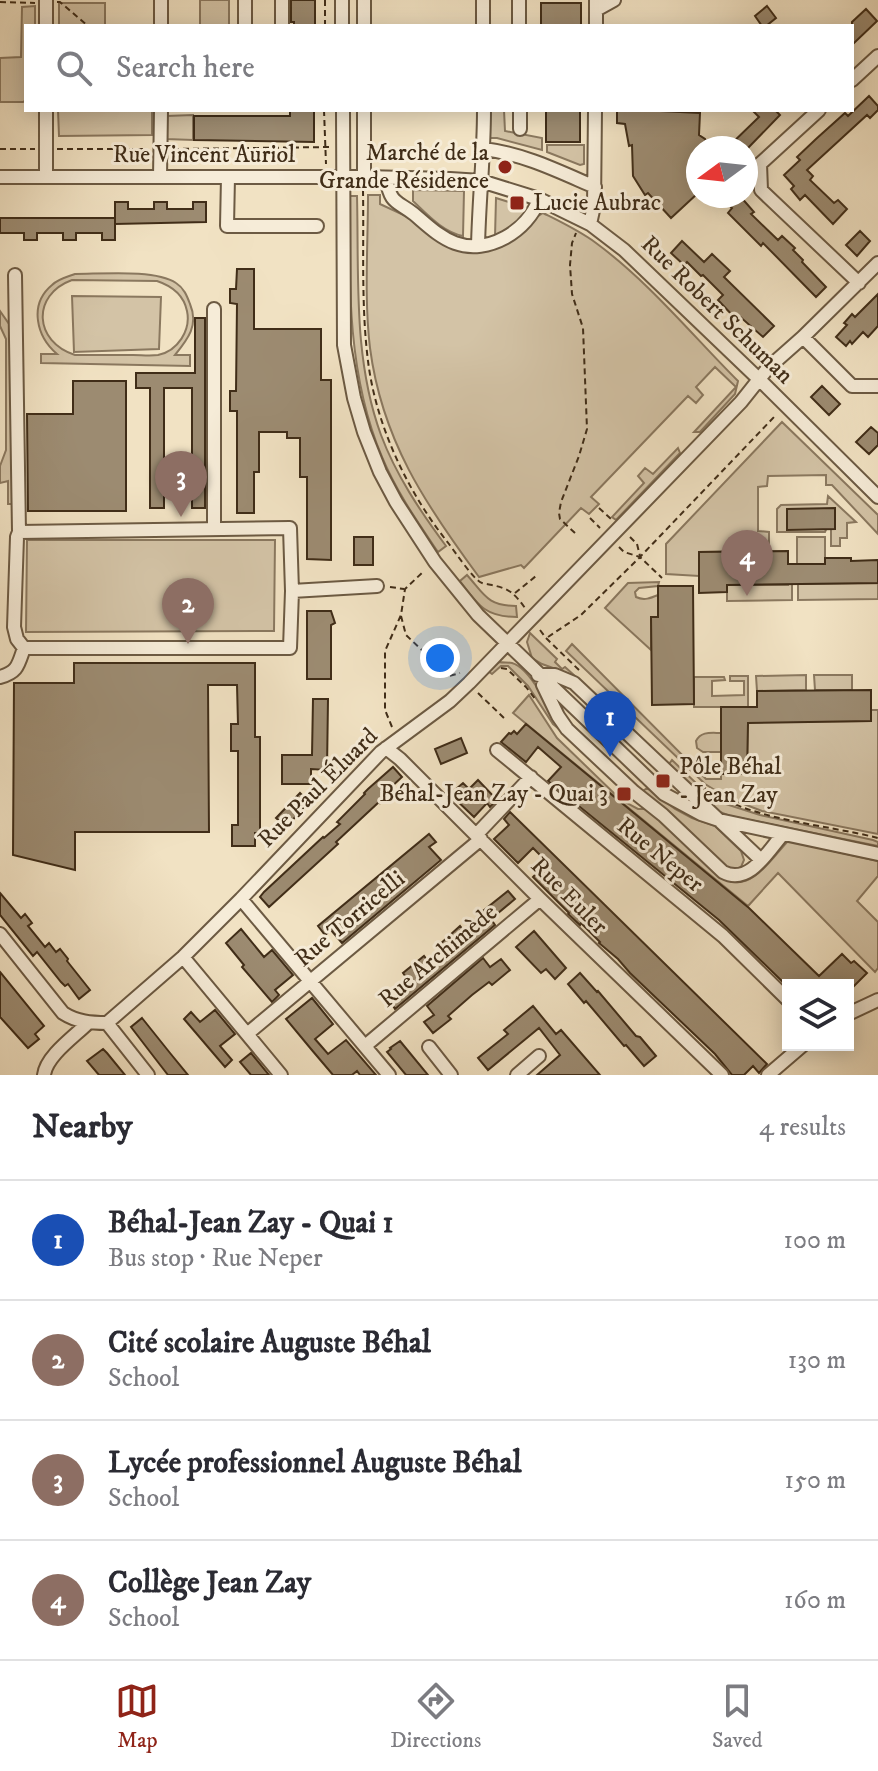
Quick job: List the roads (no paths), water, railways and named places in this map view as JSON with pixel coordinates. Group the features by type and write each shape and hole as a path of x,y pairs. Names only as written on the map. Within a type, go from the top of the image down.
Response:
{"street":[{"path":"46,0 46,24"},
{"path":"161,0 161,24"},
{"path":"245,0 245,24"},
{"path":"282,0 282,24"},
{"path":"342,0 342,24"},
{"path":"364,0 364,24"},
{"path":"483,0 483,24"},
{"path":"519,0 519,24"},
{"path":"596,5 614,0"},
{"path":"854,78 878,56"},
{"path":"46,112 46,176"},
{"path":"160,177 161,112"},
{"path":"343,112 344,345 354,398 380,472 435,562 478,615 664,794 719,820 878,854"},
{"path":"364,112 364,177"},
{"path":"478,246 484,112"},
{"path":"520,112 520,129"},
{"path":"586,222 594,206 595,112"},
{"path":"817,112 760,164 761,190 859,283"},
{"path":"484,149 534,161 595,187"},
{"name":"Rue Vincent Auriol","path":"0,177 408,177"},
{"path":"228,177 227,226 317,226"},
{"name":"Rue Robert Schuman","path":"408,177 481,181 539,199 586,222 634,259 877,494"},
{"path":"386,178 393,199 442,237 458,244 478,246 508,237 536,209 539,199"},
{"name":"Rue Paul Éluard","path":"107,1023 183,957 386,748 450,701 469,683 743,400 768,368 878,263"},
{"path":"15,275 19,532 14,627 17,639 24,648"},
{"path":"214,309 214,529"},
{"path":"803,337 852,386 878,386"},
{"path":"19,532 290,528 290,648 24,648"},
{"path":"292,591 377,586"},
{"path":"0,677 12,674 24,648"},
{"path":"538,675 555,675 574,683 760,859"},
{"path":"538,675 567,729 723,872 731,876 746,874 783,834"},
{"name":"Rue Euler","path":"386,748 722,1075"},
{"name":"Rue Neper","path":"497,750 723,936 782,994"},
{"name":"Rue Torricelli","path":"247,1034 479,836 531,777"},
{"path":"241,899 389,1075"},
{"name":"Rue Archimède","path":"365,1046 540,899"},
{"path":"0,934 63,1013 88,1023 107,1023 148,1075"},
{"path":"183,957 281,1075"},
{"path":"854,1011 878,1000"},
{"path":"44,1075 44,1069 53,1057 88,1023"},
{"path":"429,1047 451,1075"},
{"path":"768,1075 796,1051"},
{"path":"517,1075 539,1056"}],"place":[{"name":"Marché de la Grande Résidence","path":"505,167"},
{"name":"Lucie Aubrac","path":"517,203"},
{"name":"Lycée professionnel Auguste Béhal","path":"181,517"},
{"name":"Collège Jean Zay","path":"747,596"},
{"name":"Cité scolaire Auguste Béhal","path":"188,644"},
{"name":"Béhal-Jean Zay - Quai 1","path":"610,757"},
{"name":"Pôle Béhal - Jean Zay","path":"663,781"},
{"name":"Béhal-Jean Zay - Quai 3","path":"624,794"}]}
